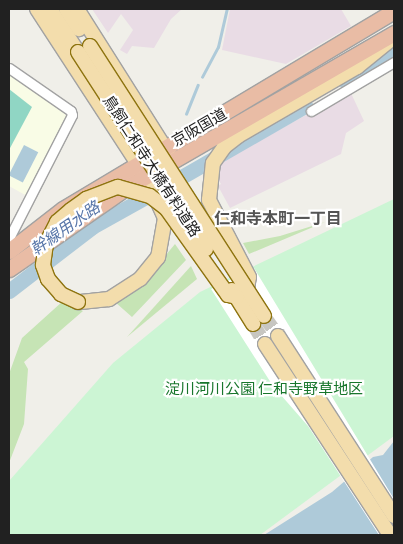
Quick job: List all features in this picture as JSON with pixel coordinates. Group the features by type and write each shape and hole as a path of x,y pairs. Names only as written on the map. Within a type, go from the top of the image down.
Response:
{"highway":[{"name":"京阪国道","path":"9,269 142,170 164,147 394,11"},
{"name":"京阪国道","path":"9,250 63,209 142,170 173,161 394,32"}],"main road":[{"path":"37,9 142,170 165,218 158,257 140,279 109,300 78,302 61,294 48,279 43,265 46,244 57,222 70,210 86,199 118,187 150,196 166,208 228,295 242,293 249,277 215,217 208,188 213,163 224,147 238,136 327,93 394,37"},
{"name":"鳥飼仁和寺大橋有料道路","path":"50,9 84,49 259,320"},
{"name":"鳥飼仁和寺大橋有料道路","path":"66,9 84,49"},
{"path":"77,9 173,161"},
{"path":"278,336 394,516"},
{"path":"265,344 390,535"}],"street":[{"path":"311,111 327,93 394,62"},
{"path":"9,68 71,111 72,115 9,238"}],"shaded area":[{"path":"92,9 182,9 171,19 154,48 132,46 127,54 120,50 133,30 121,14 108,33"},
{"path":"230,9 341,9 351,26 286,64 222,50"},
{"path":"9,74 65,114 67,120 27,196 9,186"},
{"path":"350,91 364,121 346,133 341,154 230,208 218,186 221,184 213,172 215,165"}],"green space":[{"path":"9,89 32,107 9,150"},
{"name":"淀川河川公園 仁和寺野草地区","path":"394,199 394,436 260,535 9,535 9,481 113,363 200,292"},
{"path":"325,222 249,254 243,243 280,236"},
{"path":"175,244 186,260 132,317 115,302 141,285"},
{"path":"191,266 197,279 127,337"},
{"path":"63,301 83,311 24,362 28,369 24,424 9,463 9,374 22,338"}],"water":[{"path":"24,145 38,152 23,183 9,174"},
{"path":"394,441 394,535 264,535 332,492 373,457 383,455"}],"pier":[{"path":"254,268 394,499 394,535 379,535 308,426 273,386 211,289"}],"waterway":[{"path":"202,77 218,47 227,9"},
{"name":"幹線用水路","path":"346,82 394,52"},
{"path":"186,114 198,85"},
{"name":"幹線用水路","path":"164,187 305,106"},
{"name":"幹線用水路","path":"9,291 92,227 144,198"}],"tunnel":[{"path":"264,316 278,336"},
{"path":"253,324 265,344"}],"district":[{"name":"仁和寺本町一丁目","path":"278,218"}]}
